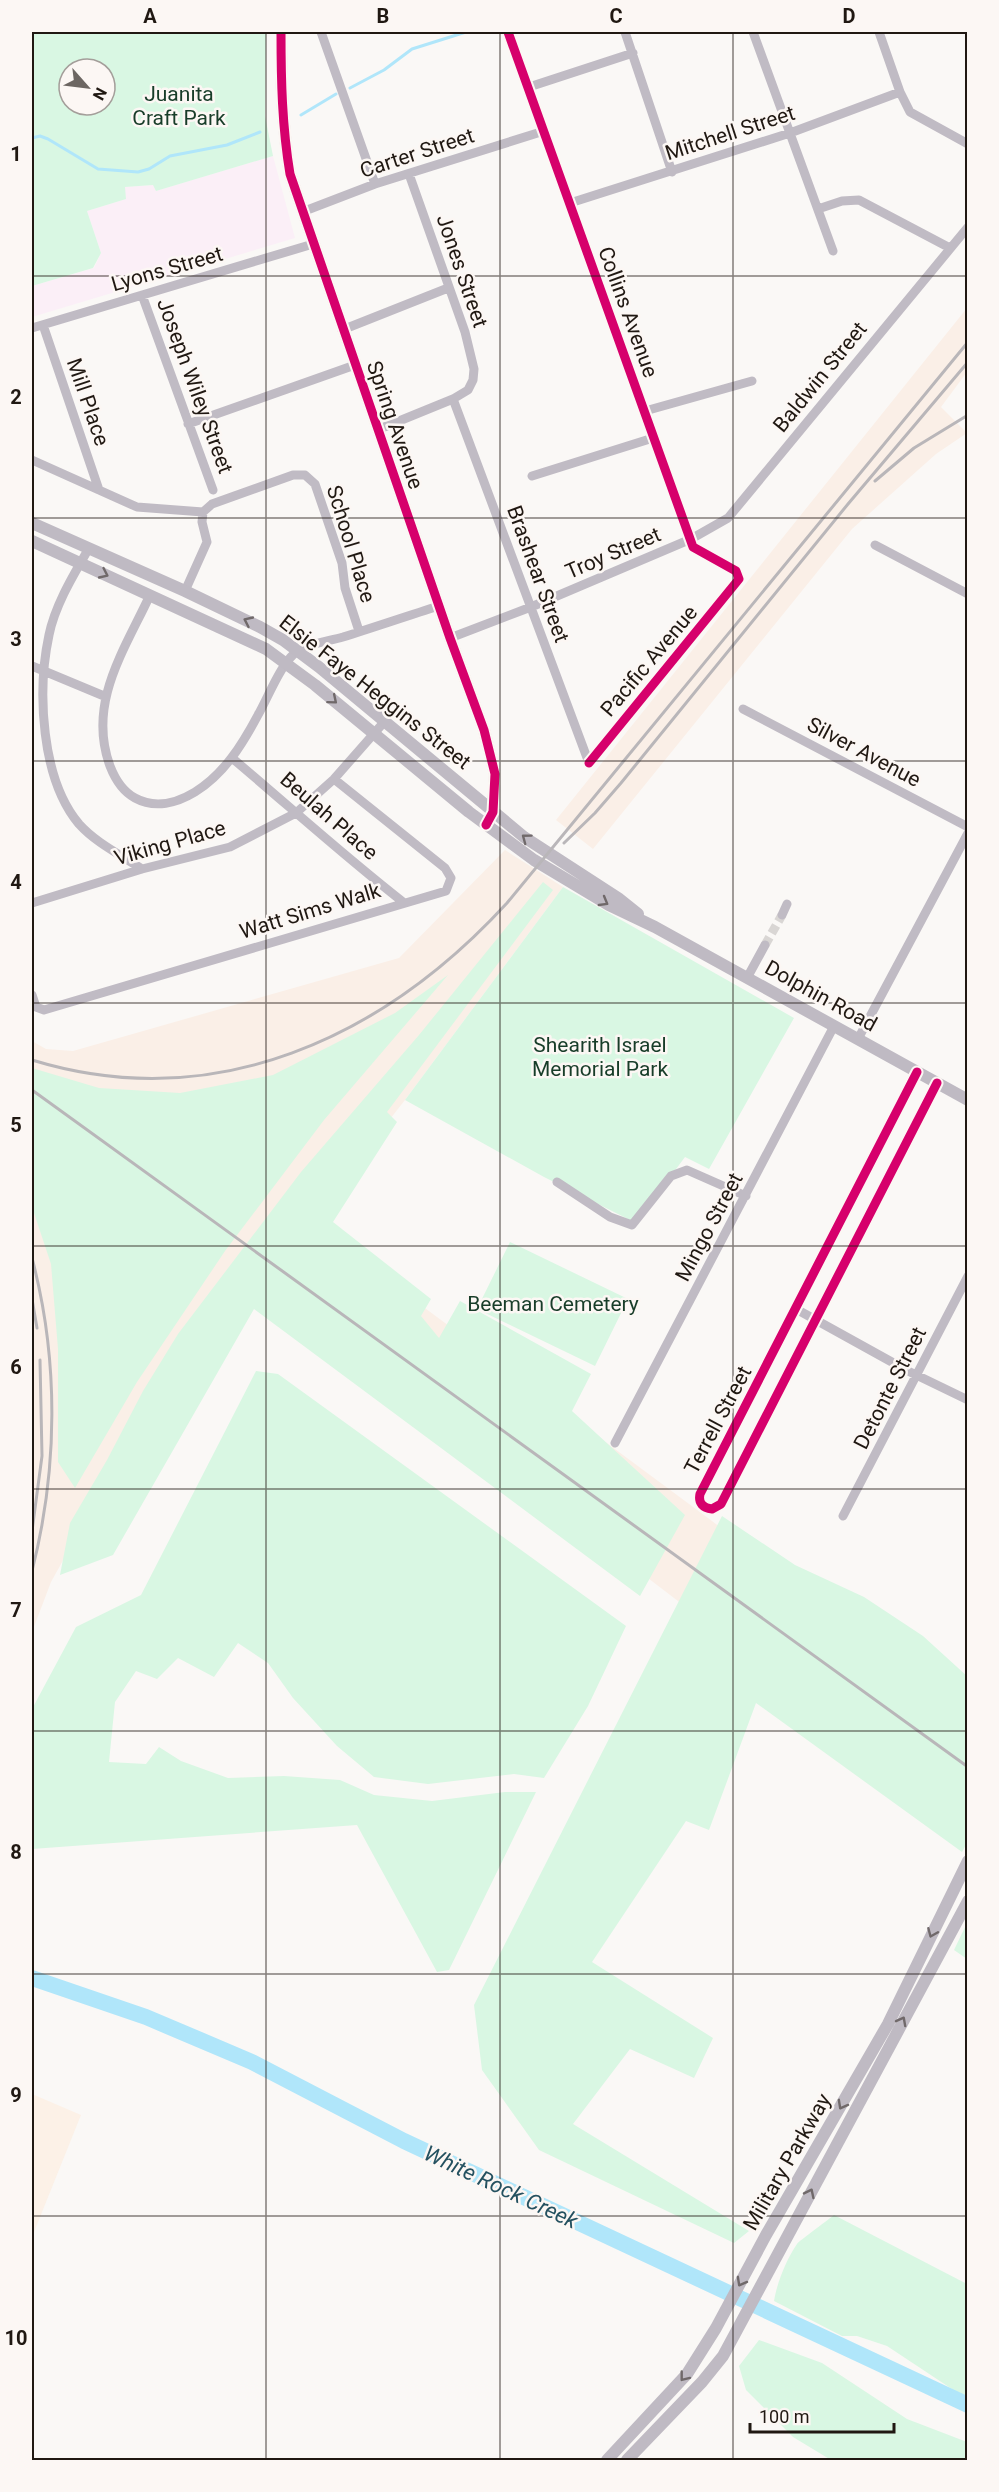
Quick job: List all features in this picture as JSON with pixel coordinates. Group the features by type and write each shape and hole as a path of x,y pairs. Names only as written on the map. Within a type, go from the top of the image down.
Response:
{"main road":[{"name":"Spring Avenue","path":"281,32 283,133 290,174 342,330 484,730 495,774 493,812 486,825"},
{"name":"Elsie Faye Heggins Street","path":"32,523 260,627 298,651 493,812"},
{"name":"Elsie Faye Heggins Street","path":"32,541 254,642 288,663 486,825"},
{"name":"Dolphin Road","path":"493,812 540,849 618,898 655,927"},
{"name":"Dolphin Road","path":"486,825 534,860 609,905 655,927 968,1100"},
{"name":"Military Parkway","path":"607,2460 687,2374 716,2328 766,2235 888,2024 968,1862"},
{"name":"Military Parkway","path":"627,2460 702,2382 734,2338 968,1901"},
{"path":"942,1911 957,1920"},
{"path":"820,2145 832,2152"}],"street":[{"path":"321,32 375,184"},
{"name":"Collins Avenue","path":"508,32 691,539 696,550 736,571 738,582"},
{"path":"625,32 672,172"},
{"path":"753,32 833,251"},
{"path":"879,32 900,92 910,112 968,144"},
{"path":"529,87 633,53"},
{"name":"Mitchell Street","path":"570,203 790,133 900,92"},
{"name":"Carter Street","path":"302,212 375,184 544,131"},
{"name":"Jones Street","path":"409,174 465,332 474,369 473,380 468,390 453,399"},
{"path":"818,209 842,201 859,200 950,248"},
{"name":"Baldwin Street","path":"691,539 728,518 968,227"},
{"name":"Lyons Street","path":"32,328 313,244"},
{"path":"342,330 448,288"},
{"name":"Joseph Wiley Street","path":"142,295 213,490"},
{"name":"Mill Place","path":"43,325 99,490"},
{"path":"188,424 355,365"},
{"path":"645,411 752,381"},
{"path":"377,430 453,399"},
{"name":"Brashear Street","path":"453,399 589,763"},
{"path":"532,476 653,438"},
{"path":"32,460 143,509 203,512 202,522 207,542 185,591"},
{"name":"School Place","path":"203,512 212,504 293,475 301,474 308,477 315,484 342,563 345,588 359,631"},
{"name":"Troy Street","path":"450,638 531,607 691,539"},
{"path":"875,545 968,594"},
{"path":"88,548 54,617 43,671 46,741 64,801 79,823 90,836 142,869"},
{"name":"Pacific Avenue","path":"589,763 738,582"},
{"path":"150,595 105,696 102,719 102,741 107,758 120,785 130,795 149,804 166,804 185,797 208,782 232,758 281,671 298,651 439,606"},
{"path":"32,666 105,696"},
{"name":"Silver Avenue","path":"743,709 968,827"},
{"name":"Viking Place","path":"32,903 142,869 230,847 296,813 334,779 384,722"},
{"name":"Beulah Place","path":"232,758 340,852 403,902"},
{"name":"Watt Sims Walk","path":"32,995 36,1007 44,1010 446,891 451,883 449,872 334,779"},
{"path":"858,1039 968,833"},
{"path":"782,915 787,904"},
{"path":"747,978 765,945"},
{"name":"Mingo Street","path":"615,1443 834,1026"},
{"name":"Terrell Street","path":"917,1072 700,1494 700,1501 704,1507 715,1508 721,1504 937,1083"},
{"path":"557,1182 610,1217 632,1225 671,1176 687,1170 746,1196"},
{"name":"Detonte Street","path":"843,1515 968,1276"},
{"path":"796,1309 816,1322 968,1400"}],"shaded area":[{"path":"273,156 295,238 32,317 32,286 94,268 101,253 87,211 126,199 124,187 154,185 156,191"},
{"path":"967,308 967,372 941,407 967,433 936,454 852,529 593,849 556,820"},
{"path":"505,850 563,887 405,1100 309,1222 712,1521 967,1721 967,1818 674,1598 243,1268 122,1454 51,1582 32,1632 32,1041 46,1049 73,1051 399,958"},
{"path":"32,2094 81,2115 32,2237"}],"green space":[{"name":"Juanita Craft Park","path":"32,32 266,32 265,116 273,156 156,191 153,185 125,187 126,199 87,211 101,253 93,268 32,286"},
{"path":"543,882 553,890 387,1112 397,1122 333,1222 431,1299 421,1316 439,1338 460,1301 591,1374 572,1411 685,1515 640,1596 254,1309 113,1555 60,1575 70,1523 107,1460 143,1391 178,1334 301,1172 419,1035"},
{"name":"Shearith Israel Memorial Park","path":"563,887 794,1018 709,1169 685,1157 636,1223 544,1177 405,1100"},
{"path":"448,975 324,1120 225,1251 137,1382 75,1488 58,1462 58,1349 51,1264 32,1207 32,1068 99,1088 180,1093 273,1075 395,1013"},
{"name":"Beeman Cemetery","path":"510,1242 628,1299 595,1366 477,1309"},
{"path":"256,1371 278,1374 626,1626 588,1706 544,1778 514,1774 428,1784 374,1777 337,1746 293,1698 268,1663 238,1643 214,1677 178,1658 157,1679 136,1671 115,1702 109,1762 146,1764 159,1747 181,1761 228,1778 284,1776 340,1780 374,1795 432,1801 505,1792 536,1792 449,1970 437,1972 357,1825 32,1849 32,1709 76,1627 141,1595"},
{"path":"722,1516 795,1565 864,1597 923,1636 968,1677 968,1841 962,1852 756,1703 709,1830 686,1821 592,1962 713,2038 694,2078 630,2049 573,2124 749,2231 734,2243 539,2150 482,2070 474,2005"},
{"path":"967,1923 967,1959 954,1950"},
{"path":"834,2215 967,2284 967,2399 887,2346 857,2336 842,2336 774,2301 782,2272 797,2244"},
{"path":"759,2340 822,2363 907,2419 967,2442 967,2460 831,2460 793,2437 746,2390 739,2366"}],"waterway":[{"path":"350,88 384,70 412,49 466,32"},
{"path":"301,115 336,94"},
{"path":"32,138 40,136 48,139 98,169 138,172 149,169 170,156 227,145 260,132"},
{"name":"White Rock Creek","path":"32,1978 146,2017 252,2062 404,2141 968,2405"}],"tunnel":[{"path":"765,945 782,915"}],"railway":[{"path":"32,1060 100,1075 166,1078 230,1071 292,1053 350,1027 406,992 458,951 507,903 968,342"},
{"path":"564,843 595,813 621,783 848,504 968,362"},
{"path":"875,481 914,448 968,415"},
{"path":"32,1090 968,1767"},
{"path":"32,1258 47,1336 52,1414 47,1493 32,1571"},
{"path":"32,1299 37,1328"},
{"path":"32,1531 42,1456 40,1360"}],"cycle path":[{"path":"281,32 282,103 290,174 484,730 495,774 493,812 486,825"},
{"path":"508,32 693,547 736,571 739,579 589,763"},
{"path":"917,1072 700,1494 701,1502 706,1508 712,1509 721,1504 937,1083"}]}
